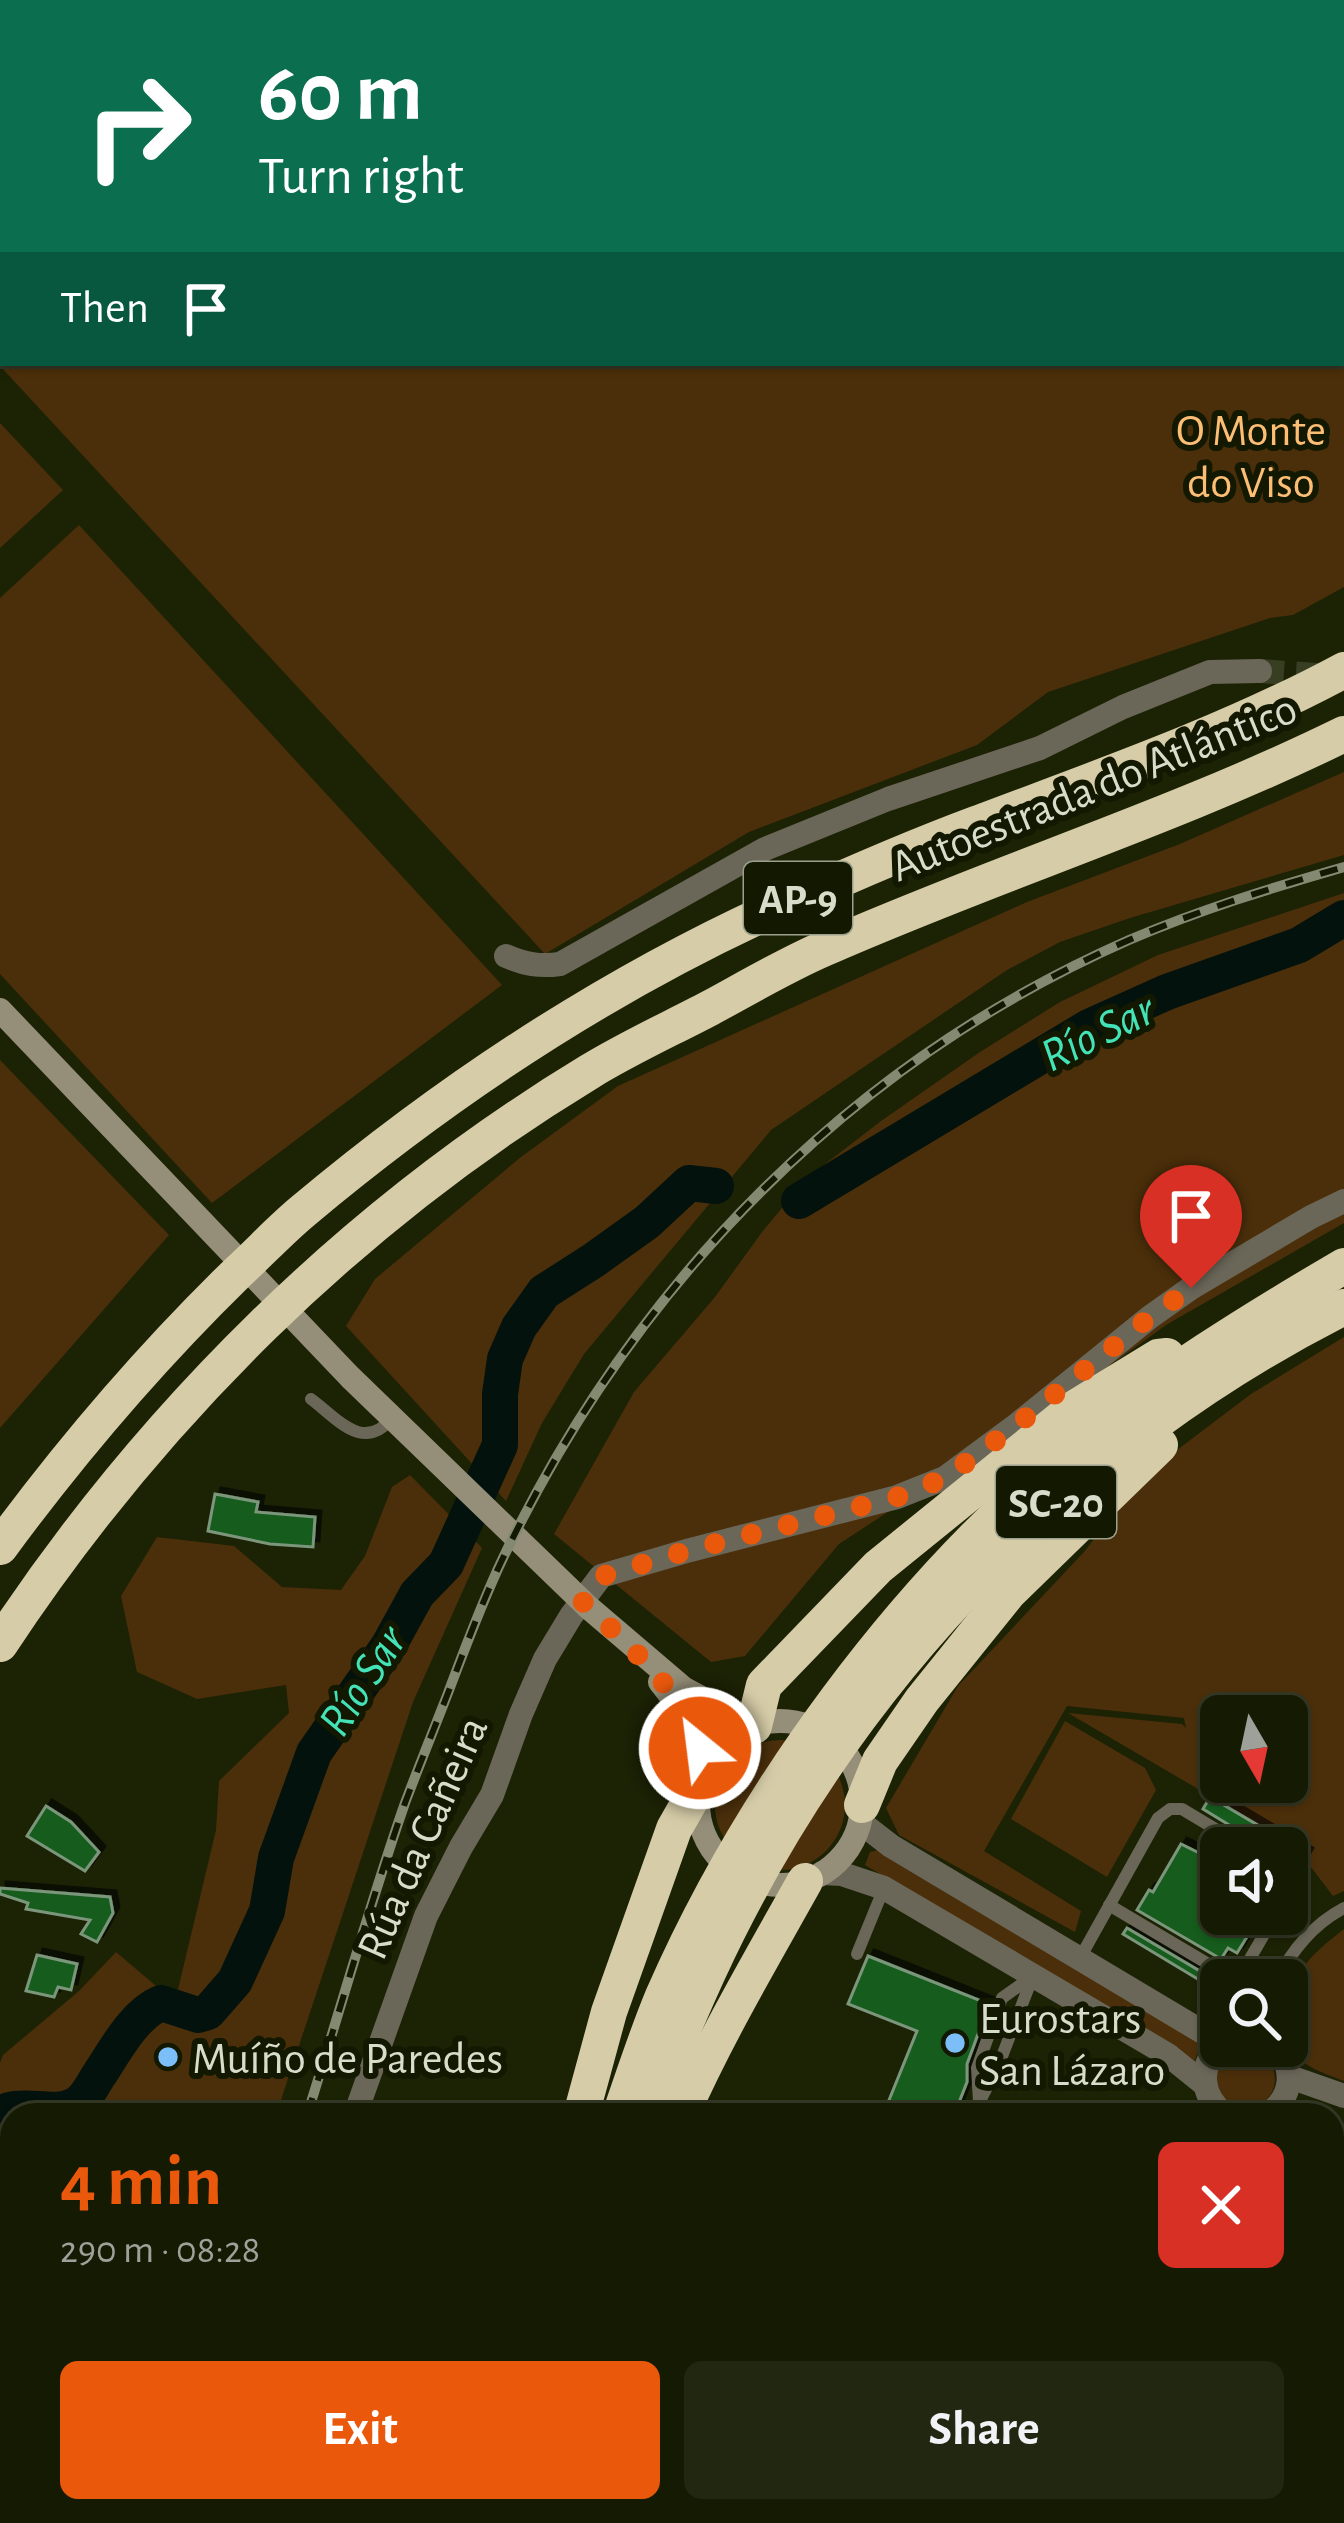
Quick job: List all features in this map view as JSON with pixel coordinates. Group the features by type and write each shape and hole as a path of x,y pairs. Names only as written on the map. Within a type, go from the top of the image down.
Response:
{"highway":[{"name":"Autoestrada do Atlántico","path":"0,1547 108,1408 187,1322 300,1213 405,1130 566,1019 790,902 970,826 1139,763 1344,670"},
{"name":"Autoestrada do Atlántico","path":"0,1644 130,1468 230,1358 340,1253 474,1148 591,1070 818,951 980,883 1164,815 1344,734"},
{"name":"SC-20","path":"857,1697 929,1586 1073,1448 1206,1348 1344,1266"},
{"name":"SC-20","path":"653,2103 715,1923 773,1792 857,1697 1078,1482 1151,1424 1284,1337 1344,1307"},
{"path":"861,1813 880,1761 922,1700 1009,1592 1120,1481 1284,1337"},
{"path":"754,1726 764,1685 878,1568 1073,1408 1159,1357 1206,1348"},
{"path":"583,2103 609,2012 674,1829 702,1777"},
{"path":"687,2103 735,2004 813,1877"},
{"name":"SC-20","path":"624,2103 662,1998 715,1923"}],"street":[{"path":"506,956 526,964 560,964 765,849 888,799 1040,748 1210,672 1260,670"},
{"path":"0,1010 392,1418 575,1594 632,1647 700,1699 754,1726"},
{"path":"575,1594 602,1576 897,1497 945,1478 1191,1288 1344,1201"},
{"name":"Rúa da Cañeira","path":"360,2103 426,1916 493,1795 521,1714 575,1594"},
{"path":"632,1647 688,1717 698,1738 702,1777 698,1809 703,1833 734,1871 756,1882 781,1885 813,1877 855,1877 884,1888 1168,2055 1213,2103"},
{"path":"702,1777 729,1738 754,1726 773,1721 800,1723 826,1734 846,1753 858,1777 861,1813 852,1843 839,1860 813,1877"},
{"path":"861,1813 891,1846 1200,2031"},
{"path":"1209,2067 1215,2103"},
{"path":"1281,2103 1290,2077 1288,2067"},
{"path":"1290,2077 1344,2096"}],"lane":[{"path":"311,1399 358,1434 371,1435 392,1418"},
{"path":"1079,1958 1158,1818 1170,1809 1181,1809 1211,1827"},
{"path":"857,1954 884,1888"},
{"path":"1109,1906 1220,1971 1244,1969 1264,1935"},
{"path":"1288,1959 1324,1918 1344,1908"},
{"path":"1033,1976 1000,2064 979,2102 977,2068 1002,1998 1033,1976"}],"green space":[{"name":"O Monte do Viso","path":"0,366 1344,366 1344,587 1293,615 1270,618 1048,692 977,745 749,832 545,954"},
{"path":"0,423 63,490 0,548"},
{"path":"79,525 502,985 212,1203 0,974 0,598"},
{"path":"1344,772 1344,855 1060,942 1007,970 771,1130 584,1354 542,1423 506,1501 346,1326 375,1279 521,1157 618,1086 1027,902 1180,844"},
{"path":"1344,893 1344,1223 1166,1325 839,1544 745,1656 711,1662 554,1534 634,1392 807,1178 980,1052 1060,1002 1158,955"},
{"path":"0,1060 169,1235 0,1428"},
{"path":"1344,1337 1344,1891 1333,1896 1308,1863 1308,1827 1263,1827 1222,1803 1308,1803 1308,1695 1200,1695 1200,1790 1068,1713 1186,1728 1184,1718 1067,1706 984,1851 1081,1911 1075,1932 899,1835 886,1808 958,1686 1084,1552 1126,1498 1181,1447 1251,1394"},
{"path":"410,1475 482,1548 413,1702 280,2103 0,2103 3,2055 79,1991 116,1952 175,2002 216,1830 219,1781 289,1713 286,1685 197,1699 137,1672 121,1596 157,1537 234,1546 282,1587 341,1590 365,1556 392,1487"},
{"path":"1065,1721 1145,1768 1156,1790 1107,1877 1011,1819"},
{"path":"780,1740 805,1745 826,1759 840,1780 845,1805 840,1830 826,1851 805,1865 780,1870 755,1865 734,1851 720,1830 715,1805 720,1780 734,1759 755,1745"},
{"path":"879,1850 1200,2041 1194,2062 865,1865 870,1852"},
{"path":"1344,1929 1344,2081 1308,2064 1308,1962"},
{"path":"1217,2067 1273,2067 1275,2079 1264,2103 1226,2103 1215,2079"}],"building":[{"path":"215,1494 258,1502 256,1512 315,1517 313,1547 208,1531"},
{"path":"1206,1803 1220,1803 1261,1827 1232,1827 1203,1809"},
{"path":"46,1806 71,1822 99,1852 85,1871 27,1836"},
{"path":"1181,1844 1200,1854 1200,1935 1248,1935 1237,1953 1228,1948 1221,1959 1137,1910 1149,1890 1153,1892"},
{"path":"0,1888 110,1897 113,1913 97,1942 81,1934 90,1920 26,1909 28,1903 0,1894"},
{"path":"1127,1928 1200,1971 1200,1980 1123,1934"},
{"path":"37,1955 77,1964 71,1990 58,1987 54,1997 26,1991"},
{"name":"Eurostars San Lázaro","path":"868,1956 989,2004 959,2103 888,2103 917,2031 848,2004"}],"waterway":[{"name":"Río Sar","path":"799,1201 1089,1027 1167,992 1299,945 1344,918"},
{"name":"Río Sar","path":"77,2103 126,2034 151,2008 161,2003 198,2015 208,2012 235,1981 267,1911 276,1858 314,1753 389,1645 417,1594 446,1564 500,1445 505,1359 519,1327 544,1292 647,1222 689,1183 716,1186"}],"tunnel":[{"path":"1260,671 1330,676"}],"railway":[{"path":"311,2103 405,1803 495,1575 556,1458 617,1363 685,1274 760,1192 842,1117 931,1050 1027,991 1129,940 1235,900 1344,867"}],"place":[{"name":"Eurostars San Lázaro","path":"955,2043"},
{"name":"Muíño de Paredes","path":"168,2057"}],"route":[{"path":"700,1748 688,1717 632,1647 582,1601 602,1576 897,1497 945,1478 1191,1288"}]}
